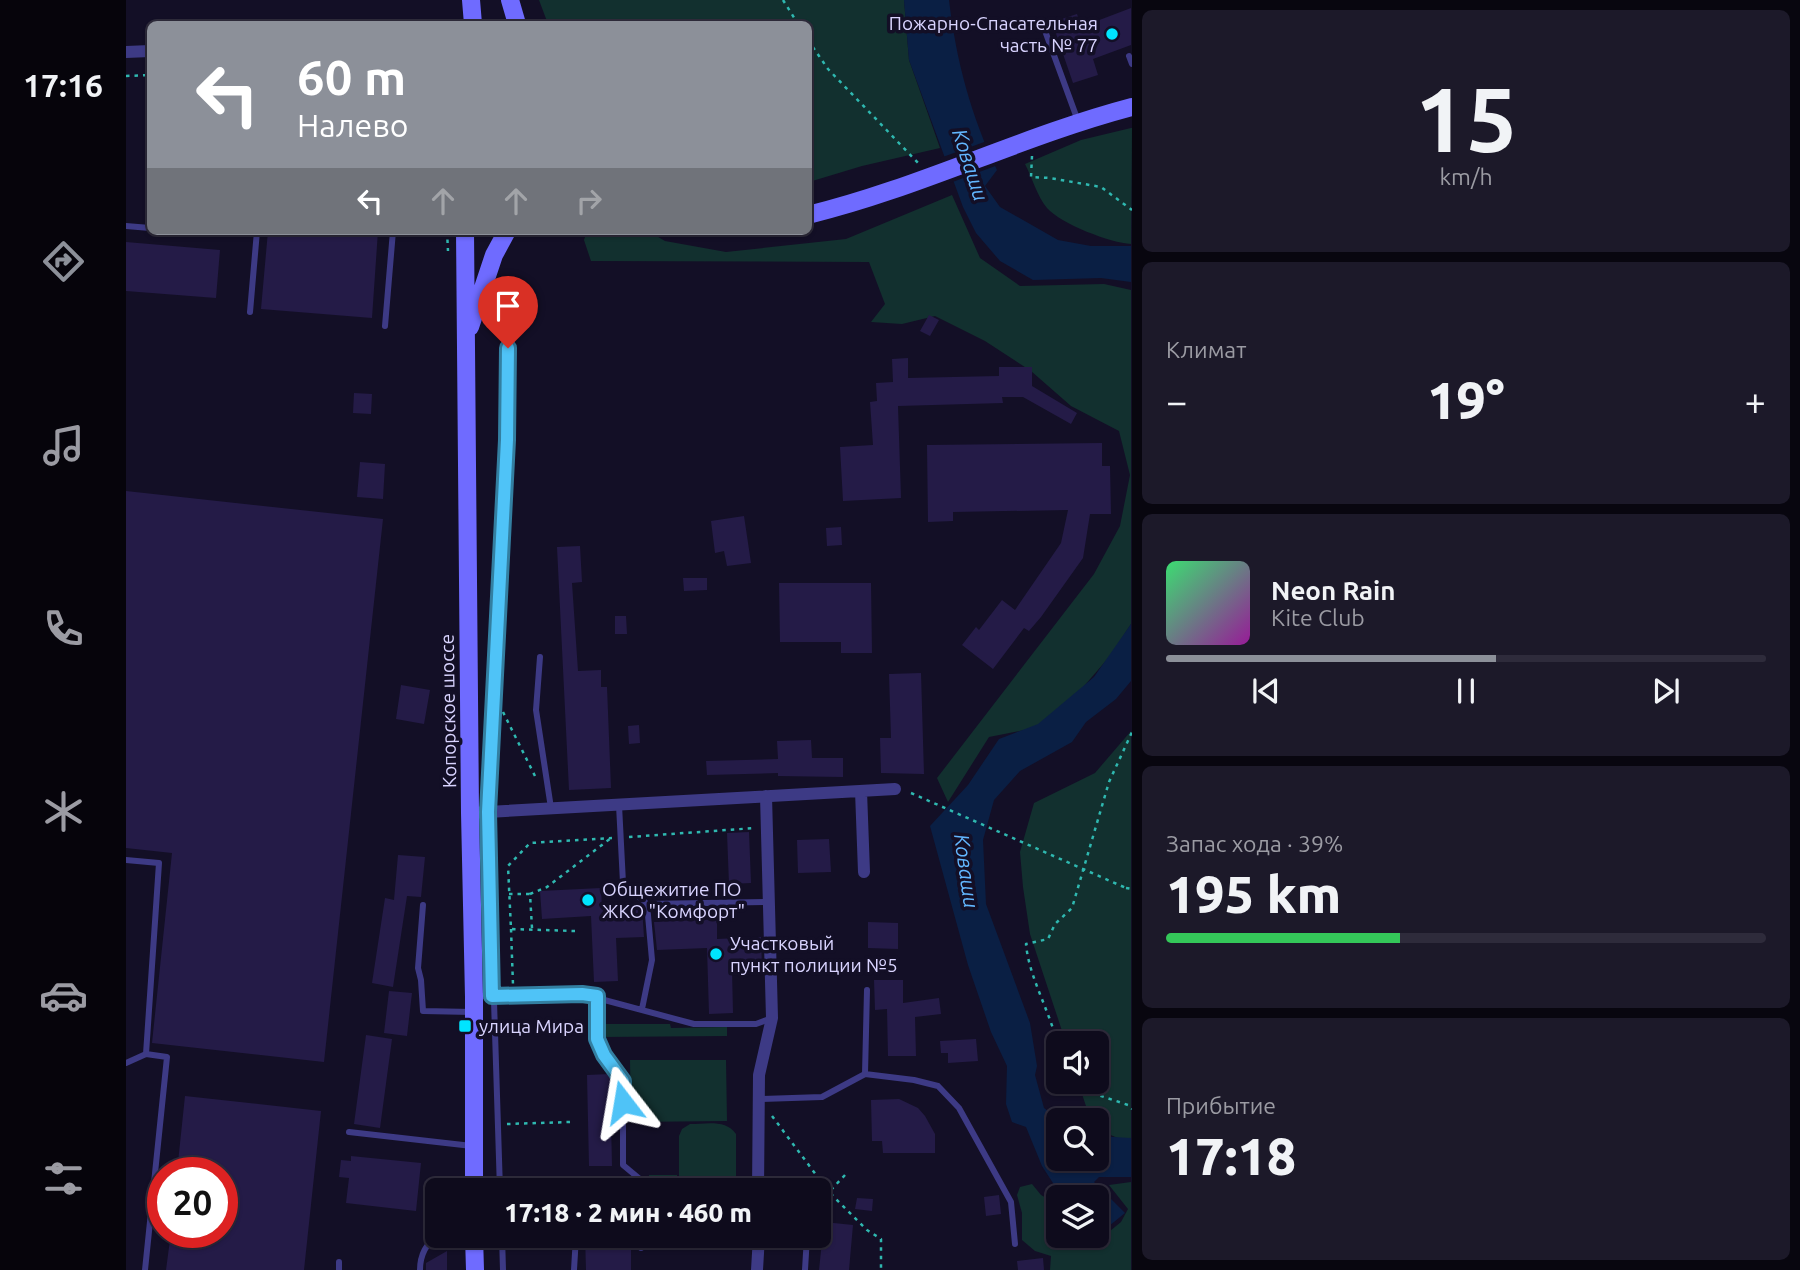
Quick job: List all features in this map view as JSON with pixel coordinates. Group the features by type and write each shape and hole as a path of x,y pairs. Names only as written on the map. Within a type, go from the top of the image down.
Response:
{"main road":[{"path":"471,0 473,21"},
{"path":"506,21 507,0"},
{"path":"507,0 516,21"},
{"path":"812,214 929,172 1031,144 1078,122 1132,107"},
{"name":"Копорское шоссе","path":"465,235 465,343 479,813 480,1002 474,1178"},
{"path":"465,343 494,255 505,235"},
{"path":"474,1248 475,1270"}],"street":[{"path":"126,52 147,51"},
{"path":"479,813 895,789"},
{"path":"861,791 864,872"},
{"path":"758,1178 760,1075 772,1018 766,796"},
{"path":"757,1270 758,1248"}],"lane":[{"path":"1044,28 1078,122"},
{"path":"126,226 147,228"},
{"path":"250,312 257,235"},
{"path":"384,326 393,235"},
{"path":"479,813 507,440 507,285"},
{"path":"540,657 536,710 551,808"},
{"path":"620,805 623,883 647,904 768,902"},
{"path":"126,860 159,863 146,1054"},
{"path":"642,1009 652,961 647,904"},
{"path":"423,905 418,968 423,1011 513,995 582,994 694,1024 756,1024 772,1018"},
{"path":"865,1074 867,990"},
{"path":"597,996 597,1039 604,1055 623,1081 623,1166 638,1178"},
{"path":"480,1002 497,1124 499,1178"},
{"path":"126,1063 146,1054 167,1057 145,1270"},
{"path":"760,1099 822,1097 865,1074 914,1080 937,1086 958,1108 1011,1202 1015,1244"},
{"path":"349,1132 474,1147"},
{"path":"420,1270 420,1257 426,1248"},
{"path":"502,1248 503,1270"},
{"path":"574,1270 575,1248"},
{"path":"805,1270 806,1248"}],"path":[{"path":"783,0 796,21"},
{"path":"812,46 828,69 929,172"},
{"path":"126,76 147,75"},
{"path":"1031,144 1031,177 1101,187 1132,210"},
{"path":"447,235 448,251"},
{"path":"502,710 540,787"},
{"path":"1053,1031 1037,980 1028,963 1026,944 1048,939 1055,924 1072,908 1109,782 1132,732"},
{"path":"911,793 1132,889"},
{"path":"513,995 508,866 530,844 741,829"},
{"path":"509,894 530,894 547,887 611,838"},
{"path":"530,894 532,930"},
{"path":"511,929 575,931"},
{"path":"1095,1094 1128,1105 1132,1109"},
{"path":"760,1099 819,1178"},
{"path":"497,1124 570,1122"},
{"path":"831,1190 845,1175"},
{"path":"831,1194 867,1230 881,1239 881,1270"}],"green space":[{"path":"539,0 904,0 909,60 940,148 812,181 812,21 547,21"},
{"path":"1132,128 1131,244 1087,232 1047,208 1025,164 1081,140"},
{"path":"952,195 980,258 1020,286 1104,284 1131,290 1131,624 1110,656 1078,693 1040,727 989,737 948,802 937,778 1094,574 1120,526 1130,475 1119,431 1071,406 1031,371 985,341 935,316 902,324 871,322 885,304 869,262 591,261 584,240 586,235 655,235 665,241 726,252 846,239"},
{"path":"1131,731 1131,1140 1109,1134 1109,1108 1086,1106 1082,1094 1109,1094 1109,1031 1062,1031 1030,934 1023,887 1020,852 1034,803 1095,773"},
{"path":"601,1024 670,1024 671,1028 727,1027 727,1036 601,1037"},
{"path":"630,1060 726,1060 727,1121 631,1122"},
{"path":"709,1123 732,1129 736,1134 736,1178 679,1178 679,1136 682,1129 690,1124"},
{"path":"649,1175 677,1175 677,1178 649,1178"},
{"path":"1131,1182 1131,1270 1050,1270 1051,1256 1035,1251 1022,1240 1022,1213 1017,1195 1020,1187 1032,1184 1046,1198 1046,1248 1109,1248 1109,1231 1121,1222 1128,1209 1109,1185"}],"water":[{"name":"Коваши","path":"904,0 949,0 966,87 997,170 985,186 1000,207 1058,240 1091,246 1131,246 1131,282 1101,278 1033,280 1000,261 976,233 963,207 909,60"},
{"name":"Коваши","path":"1131,624 1131,681 1116,699 1086,722 1072,742 1020,771 994,800 983,840 986,904 1030,1023 1037,1066 1035,1075 1046,1110 1046,1171 1109,1171 1109,1137 1131,1138 1131,1177 1099,1177 1094,1182 1097,1185 1054,1185 1042,1166 1026,1127 1012,1122 1006,1104 1007,1066 991,1032 968,965 930,826 968,785 999,739 1038,724 1094,677"},
{"path":"1109,1197 1125,1213 1109,1226"}],"pier":[{"path":"987,141 998,165 950,183 940,158"}],"building":[{"path":"1131,8 1131,45 1093,59 1098,75 1073,83 1052,22 1077,14 1081,27"},
{"path":"268,235 378,235 372,318 261,309"},
{"path":"126,242 220,250 216,298 126,291"},
{"path":"929,315 939,320 930,336 920,331"},
{"path":"908,358 908,378 999,376 999,367 1032,367 1032,386 1077,413 1071,424 1023,397 1002,397 1003,403 898,406 901,498 843,501 840,447 873,445 870,402 877,401 876,383 893,382 892,359"},
{"path":"354,393 372,394 371,414 353,413"},
{"path":"1102,443 1102,466 1110,466 1111,514 1090,514 1083,558 1041,617 1029,631 1024,628 993,669 962,645 976,627 979,630 1002,600 1015,610 1061,543 1068,510 953,512 953,521 928,522 927,445"},
{"path":"360,462 385,464 383,499 357,497"},
{"path":"126,491 383,519 324,1062 152,1043 172,853 126,848"},
{"path":"744,516 751,563 727,566 724,551 715,553 711,521"},
{"path":"841,527 842,545 827,546 826,528"},
{"path":"580,546 582,582 572,583 578,671 601,670 601,687 607,687 611,788 569,790 557,547"},
{"path":"683,578 707,578 707,590 684,591"},
{"path":"779,583 871,583 872,653 841,653 841,642 780,642"},
{"path":"615,616 626,616 627,634 615,634"},
{"path":"921,673 924,774 881,773 880,738 891,738 889,674"},
{"path":"401,685 430,690 424,724 396,719"},
{"path":"639,725 640,743 629,744 628,726"},
{"path":"811,740 812,758 843,758 843,777 778,776 778,773 707,775 706,761 778,759 777,741"},
{"path":"749,832 751,883 729,884 727,833"},
{"path":"829,839 831,872 798,873 797,840"},
{"path":"398,855 425,857 421,897 407,896 393,987 372,983 385,898 394,900"},
{"path":"601,888 602,909 642,907 644,937 616,938 618,981 594,982 591,916 542,919 540,891"},
{"path":"717,919 717,939 761,937 762,968 732,970 733,1013 709,1014 707,948 657,950 654,922"},
{"path":"868,922 898,923 898,949 868,948"},
{"path":"874,980 903,980 903,1003 939,998 941,1014 915,1017 916,1056 888,1056 887,1009 875,1010"},
{"path":"389,991 412,993 407,1036 384,1033"},
{"path":"366,1035 392,1039 380,1128 354,1124"},
{"path":"976,1039 978,1061 948,1063 948,1053 941,1053 940,1041"},
{"path":"610,1074 612,1166 589,1166 587,1075"},
{"path":"185,1096 321,1111 304,1270 166,1270 169,1248 238,1248 238,1157 179,1157"},
{"path":"899,1099 918,1108 925,1116 935,1134 935,1153 883,1153 882,1141 872,1141 871,1100"},
{"path":"351,1156 421,1163 416,1211 346,1203 349,1178 339,1177 341,1160 351,1161"},
{"path":"999,1195 1001,1214 986,1216 984,1197"},
{"path":"857,1198 873,1199 872,1211 855,1209"},
{"path":"831,1223 853,1225 849,1270 819,1270 821,1248 831,1248"},
{"path":"585,1248 631,1248 631,1270 586,1270"},
{"path":"447,1251 447,1270 426,1270 426,1263"},
{"path":"1043,1258 1044,1270 1018,1270 1017,1261"}],"place":[{"name":"Пожарно-Спасательная часть № 77","path":"1112,34"},
{"name":"Общежитие ПО ЖКО \"Комфорт\"","path":"588,900"},
{"name":"Участковый пункт полиции №5","path":"716,954"},
{"name":"улица Мира","path":"465,1026"}],"route":[{"path":"508,348 507,440 488,812 492,996 597,996 597,1039 604,1055 623,1081 623,1102"}]}
